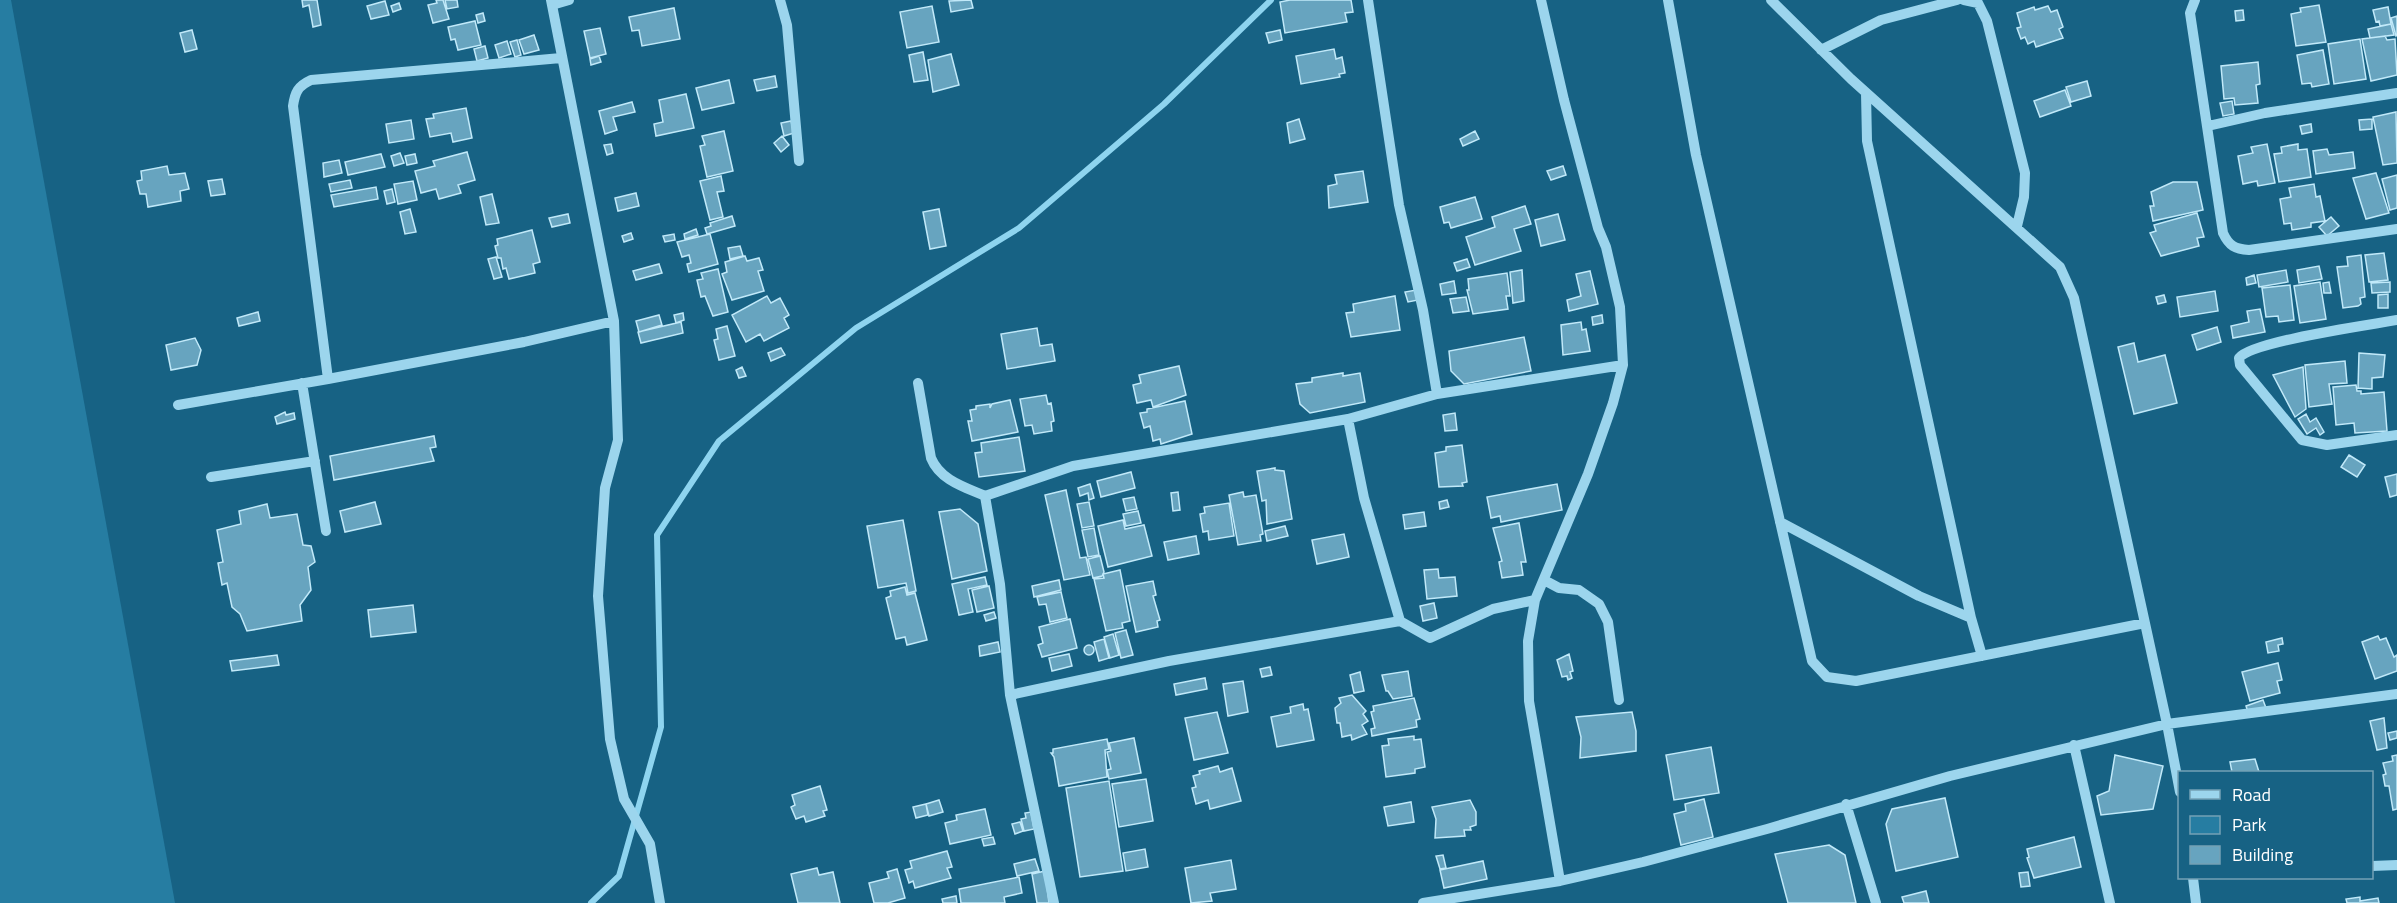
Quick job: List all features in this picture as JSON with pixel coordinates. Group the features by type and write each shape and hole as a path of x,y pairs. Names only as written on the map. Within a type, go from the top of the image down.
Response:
{"street":[{"path":"569,0 551,3 614,321 618,440 605,488 598,596 615,771 624,799 650,844 660,903"},
{"path":"780,0 787,25 799,161"},
{"path":"1368,0 1399,205 1423,310 1437,394"},
{"path":"1541,0 1564,100 1620,307 1623,365 1613,404 1588,474 1536,600 1528,641 1529,701 1560,880"},
{"path":"1668,0 1696,155 1812,661 1827,677 1856,681 2145,623"},
{"path":"1772,0 1866,93 2017,226 2060,267 2074,298 2168,724 2178,781"},
{"path":"1821,50 1881,20 1957,0"},
{"path":"1964,0 1978,3 1987,21 2025,173 2024,197 2017,226"},
{"path":"2195,0 2190,13 2223,233 2235,249 2298,245 2397,229"},
{"path":"328,379 293,106 295,94 301,85 311,80 561,58"},
{"path":"1866,93 1868,141 1971,618 1982,656"},
{"path":"2208,126 2265,113 2397,93"},
{"path":"2397,320 2270,344 2247,350 2239,358 2240,365 2302,440 2327,445 2397,435"},
{"path":"178,405 524,342 614,321"},
{"path":"918,382 931,458 936,470 944,477 985,496 1073,466 1348,419 1437,394 1623,365"},
{"path":"303,383 326,531"},
{"path":"1348,419 1364,498 1400,621"},
{"path":"211,477 315,461"},
{"path":"985,496 1000,584 1010,695 1054,903"},
{"path":"1780,522 1919,596 1971,618"},
{"path":"1544,580 1559,588 1580,590 1599,604 1608,622 1619,700"},
{"path":"1010,695 1169,661 1400,621 1430,638 1493,609 1536,600"},
{"path":"1423,903 1560,880 1756,832 1846,804 2074,745 2168,724 2397,694"},
{"path":"2074,745 2110,903"},
{"path":"1846,804 1876,903"},
{"path":"2373,867 2397,865"},
{"path":"2193,879 2196,903"}],"green space":[{"path":"0,0 11,0 175,903 0,903"}],"building":[{"path":"302,0 317,0 321,25 313,27 309,5 303,7"},
{"path":"436,0 443,0 449,19 433,23 428,5 437,3"},
{"path":"445,0 457,0 458,7 447,9"},
{"path":"971,0 973,8 951,12 949,1"},
{"path":"1351,0 1353,12 1345,13 1347,22 1285,33 1280,2"},
{"path":"385,1 389,15 371,19 367,6"},
{"path":"399,3 401,9 393,12 391,6"},
{"path":"2319,5 2326,42 2296,46 2291,14 2301,12 2300,8"},
{"path":"932,6 939,42 907,48 900,12"},
{"path":"2048,6 2051,12 2057,10 2063,27 2059,29 2063,38 2036,47 2034,41 2028,44 2025,37 2021,39 2017,28 2021,27 2017,13 2034,7 2035,10"},
{"path":"2388,7 2391,24 2380,26 2379,21 2376,22 2373,10"},
{"path":"674,8 680,39 642,46 639,30 632,31 629,17"},
{"path":"2243,10 2244,20 2236,21 2235,11"},
{"path":"483,13 485,21 478,23 476,15"},
{"path":"2397,16 2397,35 2396,36 2391,18"},
{"path":"475,21 481,45 458,50 455,39 451,40 448,27"},
{"path":"2391,24 2394,35 2370,38 2368,29"},
{"path":"600,28 606,54 590,58 584,31"},
{"path":"192,30 197,49 185,52 180,33"},
{"path":"1280,30 1282,40 1269,43 1266,33"},
{"path":"534,35 539,50 524,54 519,40"},
{"path":"2385,36 2387,40 2395,39 2397,75 2371,81 2362,39"},
{"path":"2360,39 2366,79 2334,84 2328,44"},
{"path":"517,40 521,55 515,57 510,42"},
{"path":"507,41 511,54 499,58 495,45"},
{"path":"485,46 488,58 477,61 474,49"},
{"path":"1334,49 1336,59 1342,57 1345,73 1339,74 1340,77 1301,84 1296,56"},
{"path":"2323,50 2329,84 2312,87 2311,83 2302,84 2297,55"},
{"path":"923,52 928,80 914,82 909,55"},
{"path":"951,54 959,85 933,92 928,60"},
{"path":"599,56 601,62 591,65 590,59"},
{"path":"2258,62 2260,84 2256,85 2258,103 2235,105 2234,98 2224,99 2221,66"},
{"path":"775,76 777,87 757,91 754,80"},
{"path":"729,80 734,103 702,110 696,88"},
{"path":"2087,81 2091,96 2071,102 2066,87"},
{"path":"2065,90 2071,106 2040,117 2034,101"},
{"path":"686,94 694,128 656,136 654,124 663,122 659,100"},
{"path":"2232,101 2234,114 2223,116 2220,103"},
{"path":"632,102 635,112 613,117 617,130 605,134 599,111"},
{"path":"466,108 472,138 453,142 451,133 430,137 426,119 434,118 433,114"},
{"path":"2396,112 2397,163 2383,165 2373,117"},
{"path":"1299,119 1305,139 1290,143 1287,123"},
{"path":"2372,119 2372,129 2360,130 2359,120"},
{"path":"411,120 414,139 389,143 386,124"},
{"path":"791,121 794,133 784,136 781,123"},
{"path":"2311,124 2312,132 2302,134 2300,126"},
{"path":"724,131 733,171 707,177 700,146 705,145 702,136"},
{"path":"1475,131 1479,139 1463,146 1460,139"},
{"path":"782,136 789,145 781,152 774,143"},
{"path":"611,144 613,153 607,155 604,145"},
{"path":"2267,144 2275,183 2258,186 2257,181 2243,184 2238,156 2253,153 2251,147"},
{"path":"2298,144 2298,150 2307,149 2311,177 2279,182 2274,154 2282,153 2281,147"},
{"path":"2327,149 2329,155 2353,152 2355,168 2316,174 2313,151"},
{"path":"467,152 475,180 458,185 461,193 439,199 436,189 421,193 415,171 435,166 433,161"},
{"path":"400,153 404,163 394,166 391,156"},
{"path":"381,154 385,167 348,175 345,162"},
{"path":"415,154 417,163 407,165 405,156"},
{"path":"339,160 342,173 324,177 323,163"},
{"path":"167,166 169,175 185,173 189,189 180,191 181,201 148,207 146,194 140,194 137,181 142,180 141,171"},
{"path":"1563,166 1566,175 1551,180 1547,171"},
{"path":"1363,171 1368,202 1329,208 1328,186 1337,184 1335,175"},
{"path":"2376,173 2389,213 2366,219 2353,178"},
{"path":"2397,175 2397,208 2390,210 2382,179"},
{"path":"721,176 724,191 717,192 723,217 710,220 700,181"},
{"path":"222,179 225,194 211,196 208,181"},
{"path":"350,180 352,188 331,192 329,184"},
{"path":"413,181 417,200 398,204 394,184"},
{"path":"2173,182 2197,182 2203,210 2153,221 2150,206 2154,206 2151,192"},
{"path":"2314,184 2316,197 2320,196 2325,221 2311,223 2311,227 2292,230 2291,223 2284,224 2280,199 2291,197 2289,188"},
{"path":"376,187 378,199 334,207 331,195"},
{"path":"392,189 395,202 387,204 384,191"},
{"path":"636,193 639,206 618,211 615,198"},
{"path":"492,194 499,223 486,225 480,197"},
{"path":"1475,197 1482,219 1451,228 1449,222 1444,223 1440,207"},
{"path":"1525,206 1531,224 1514,229 1521,251 1475,265 1466,237 1495,227 1492,217"},
{"path":"410,209 416,232 405,234 400,212"},
{"path":"939,209 946,246 930,249 923,212"},
{"path":"2197,213 2204,237 2197,238 2199,246 2161,256 2150,233 2156,231 2154,225"},
{"path":"568,214 570,223 552,227 549,218"},
{"path":"1558,214 1565,240 1541,246 1535,220"},
{"path":"732,216 735,226 707,234 705,228 711,226 710,223"},
{"path":"2331,217 2339,226 2327,236 2319,227"},
{"path":"696,229 698,235 685,239 684,234"},
{"path":"532,230 540,262 533,264 535,273 509,279 506,268 503,269 501,258 498,258 495,246 498,245 497,239"},
{"path":"631,233 633,239 624,242 622,236"},
{"path":"674,234 675,240 665,242 663,236"},
{"path":"710,234 718,264 689,272 687,264 691,263 689,255 682,257 677,242"},
{"path":"740,246 743,256 730,259 728,248"},
{"path":"2384,253 2388,280 2369,282 2365,255"},
{"path":"2361,255 2365,297 2360,298 2361,304 2358,306 2343,308 2337,267 2348,266 2347,257"},
{"path":"745,256 747,261 759,258 763,270 758,271 764,291 732,300 722,274 727,272 725,262"},
{"path":"496,257 502,277 494,279 488,259"},
{"path":"1467,259 1470,267 1457,271 1454,263"},
{"path":"659,264 662,273 636,280 633,271"},
{"path":"2319,266 2322,279 2299,283 2297,270"},
{"path":"718,269 728,312 713,316 705,296 701,297 697,280 703,279 701,273"},
{"path":"1522,270 1524,301 1513,303 1510,272"},
{"path":"2286,270 2288,282 2259,287 2257,275"},
{"path":"1590,271 1598,304 1569,311 1567,300 1581,296 1576,274"},
{"path":"1507,273 1510,296 1506,296 1508,309 1473,314 1467,290 1469,290 1468,279"},
{"path":"2254,275 2256,283 2247,285 2246,278"},
{"path":"1454,281 1456,293 1442,295 1440,284"},
{"path":"2320,282 2326,319 2300,323 2294,286"},
{"path":"2329,282 2331,293 2324,293 2323,283"},
{"path":"2390,282 2390,292 2372,293 2371,283"},
{"path":"2290,285 2294,320 2279,322 2278,316 2266,317 2262,288"},
{"path":"1416,290 1418,300 1408,302 1405,292"},
{"path":"2215,291 2218,311 2180,317 2177,297"},
{"path":"2388,294 2388,308 2378,308 2378,295"},
{"path":"2164,295 2166,302 2158,304 2156,297"},
{"path":"767,296 771,303 780,298 789,315 784,318 789,328 764,341 760,334 746,342 732,315"},
{"path":"1395,296 1400,330 1351,337 1346,313 1354,312 1353,304"},
{"path":"1466,297 1469,311 1453,313 1450,299"},
{"path":"2260,309 2265,332 2233,338 2231,326 2249,322 2247,311"},
{"path":"258,312 260,321 239,326 237,318"},
{"path":"683,313 684,320 676,323 674,315"},
{"path":"659,315 662,325 639,332 636,321"},
{"path":"1602,315 1603,323 1593,325 1592,317"},
{"path":"681,322 683,333 641,343 638,332"},
{"path":"1581,322 1582,330 1586,329 1590,351 1563,355 1561,325"},
{"path":"727,326 735,356 719,360 714,340 718,339 716,329"},
{"path":"2217,327 2221,342 2197,350 2192,335"},
{"path":"1037,328 1040,346 1052,344 1055,361 1007,369 1001,334"},
{"path":"1524,337 1531,371 1464,384 1451,371 1449,351"},
{"path":"195,338 201,350 197,365 171,370 166,345"},
{"path":"2134,343 2138,362 2165,355 2177,403 2134,414 2118,347"},
{"path":"781,348 785,355 771,361 768,353"},
{"path":"2359,353 2385,355 2383,377 2372,378 2372,389 2358,388"},
{"path":"2345,361 2347,383 2329,384 2332,404 2309,407 2305,365"},
{"path":"1179,366 1186,395 1153,407 1151,400 1137,403 1133,385 1141,383 1139,375"},
{"path":"742,367 746,376 739,378 736,370"},
{"path":"2303,367 2306,409 2295,417 2273,375"},
{"path":"1343,373 1343,376 1360,373 1365,402 1310,413 1300,404 1296,384 1312,382 1312,378"},
{"path":"2356,385 2357,391 2361,391 2361,394 2384,392 2387,431 2355,433 2354,423 2336,425 2333,387"},
{"path":"1046,395 1048,404 1051,403 1054,421 1051,422 1052,431 1034,434 1032,425 1025,426 1020,399"},
{"path":"1010,400 1018,432 972,441 968,421 972,421 970,410 976,409 976,406 990,404 990,408 992,404"},
{"path":"1185,401 1192,434 1161,444 1160,439 1153,441 1150,426 1144,428 1140,413 1147,412 1147,409"},
{"path":"285,412 286,415 294,413 295,419 277,424 275,417"},
{"path":"1455,413 1457,430 1445,431 1443,415"},
{"path":"2306,414 2310,422 2316,418 2324,432 2320,435 2316,428 2307,434 2298,419"},
{"path":"434,436 436,447 430,448 434,461 334,480 330,456"},
{"path":"1019,437 1025,471 979,477 975,453 982,452 981,443"},
{"path":"1462,445 1467,482 1462,483 1463,486 1439,487 1435,453 1446,451 1446,447"},
{"path":"2349,455 2365,465 2357,477 2341,467"},
{"path":"1275,468 1275,470 1284,471 1292,519 1267,524 1266,500 1262,501 1257,471"},
{"path":"1131,472 1135,488 1101,497 1097,481"},
{"path":"2397,474 2397,495 2390,497 2385,477"},
{"path":"1090,484 1094,498 1089,500 1088,493 1080,496 1078,488"},
{"path":"1557,484 1562,510 1501,522 1500,516 1491,518 1487,497"},
{"path":"1066,490 1080,558 1086,557 1090,575 1064,580 1045,495"},
{"path":"1178,492 1180,510 1173,511 1171,493"},
{"path":"1243,492 1244,497 1256,495 1263,534 1260,535 1261,541 1238,545 1229,495"},
{"path":"1134,497 1137,509 1126,511 1123,499"},
{"path":"1447,500 1449,507 1440,509 1439,502"},
{"path":"375,502 381,524 345,532 340,511"},
{"path":"1089,502 1094,526 1082,528 1077,504"},
{"path":"1229,503 1234,536 1209,540 1208,531 1203,532 1200,514 1205,513 1204,507"},
{"path":"267,504 270,518 297,514 303,545 311,546 315,562 308,567 311,590 300,605 302,621 247,631 240,614 232,607 227,583 222,585 218,563 223,562 217,530 241,524 239,511"},
{"path":"960,509 978,524 987,571 952,579 939,512"},
{"path":"1138,511 1141,523 1126,526 1123,514"},
{"path":"1424,512 1426,526 1405,529 1403,515"},
{"path":"903,520 916,591 908,593 906,583 878,588 867,526"},
{"path":"1123,520 1125,529 1144,525 1152,556 1108,567 1098,526"},
{"path":"1519,523 1526,562 1521,562 1523,575 1502,578 1499,562 1502,561 1493,528"},
{"path":"1285,526 1288,536 1267,541 1265,531"},
{"path":"1094,528 1099,555 1088,557 1082,530"},
{"path":"1344,534 1349,557 1317,564 1312,540"},
{"path":"1196,536 1199,554 1168,560 1164,542"},
{"path":"1100,556 1104,572 1102,576 1093,578 1088,559"},
{"path":"1438,569 1439,578 1455,577 1457,596 1427,599 1424,570"},
{"path":"1120,570 1130,621 1122,623 1123,628 1106,631 1094,579 1104,578 1103,574"},
{"path":"985,577 987,585 968,589 973,612 959,615 952,584"},
{"path":"1059,580 1061,590 1034,597 1032,586"},
{"path":"1153,581 1156,595 1153,596 1160,620 1157,621 1158,627 1136,632 1126,586"},
{"path":"989,586 994,608 977,612 972,590"},
{"path":"905,587 907,595 915,593 927,640 907,645 905,637 896,639 886,598 891,596 890,591"},
{"path":"1061,592 1067,618 1050,622 1046,604 1039,605 1037,597"},
{"path":"1434,603 1437,618 1423,621 1420,606"},
{"path":"413,605 416,632 371,637 368,610"},
{"path":"994,612 996,618 986,621 984,615"},
{"path":"1070,619 1077,648 1042,657 1038,645 1043,643 1039,627"},
{"path":"1126,630 1133,655 1121,658 1115,633"},
{"path":"1113,634 1119,655 1110,658 1104,637"},
{"path":"2378,636 2380,640 2386,638 2394,657 2397,655 2397,671 2375,679 2362,642"},
{"path":"2282,638 2283,644 2278,645 2279,651 2268,653 2266,642"},
{"path":"1104,639 1109,658 1099,661 1094,642"},
{"path":"998,642 1000,652 980,656 979,646"},
{"path":"1089,645 1093,646 1093,654 1089,655 1085,654 1084,650 1085,646"},
{"path":"1069,654 1072,666 1052,671 1049,658"},
{"path":"1569,654 1573,671 1570,672 1572,678 1568,680 1567,676 1562,677 1557,660"},
{"path":"277,655 279,665 232,671 230,661"},
{"path":"2278,663 2282,680 2277,681 2280,693 2250,701 2242,672"},
{"path":"1270,667 1272,675 1262,677 1260,669"},
{"path":"1408,671 1412,696 1393,699 1386,691 1382,675"},
{"path":"1360,672 1364,691 1354,693 1350,675"},
{"path":"1205,678 1207,689 1176,695 1174,684"},
{"path":"1243,681 1248,712 1228,716 1223,684"},
{"path":"1352,695 1366,711 1363,714 1368,721 1362,725 1367,734 1352,740 1351,735 1342,737 1335,708 1341,703 1339,698"},
{"path":"1414,698 1420,719 1416,720 1417,727 1372,736 1371,729 1375,728 1371,712 1374,711 1373,706"},
{"path":"2263,700 2266,708 2248,712 2246,706"},
{"path":"1303,704 1304,710 1308,709 1314,740 1277,747 1271,717 1291,713 1290,707"},
{"path":"1217,712 1228,753 1194,760 1185,718"},
{"path":"1632,712 1636,731 1636,751 1580,758 1581,737 1576,717"},
{"path":"2384,718 2387,748 2377,750 2370,721"},
{"path":"2397,731 2397,738 2390,740 2388,733"},
{"path":"1414,736 1414,740 1421,739 1425,767 1415,769 1415,773 1386,777 1382,746 1389,745 1388,739"},
{"path":"1134,738 1141,773 1109,779 1107,770 1111,769 1107,752 1111,751 1109,743"},
{"path":"1107,739 1109,749 1105,750 1107,777 1059,786 1054,757 1051,753 1053,749"},
{"path":"1711,747 1719,793 1674,800 1666,755"},
{"path":"2115,755 2163,766 2153,809 2101,815 2097,796 2109,791"},
{"path":"2397,755 2397,809 2393,810 2389,786 2385,786 2383,775 2386,774 2383,763 2393,761 2392,756"},
{"path":"2255,759 2259,771 2232,771 2230,762"},
{"path":"1218,766 1220,772 1232,768 1241,801 1210,809 1208,800 1196,804 1192,788 1196,787 1193,776 1200,774 1199,771"},
{"path":"1146,779 1153,821 1119,827 1112,784"},
{"path":"1109,781 1123,871 1080,877 1066,788"},
{"path":"820,786 827,810 823,811 825,816 806,822 804,816 796,819 791,807 795,805 792,795"},
{"path":"1945,798 1958,857 1896,871 1886,824 1892,809"},
{"path":"1704,799 1713,837 1681,845 1674,814 1686,811 1685,804"},
{"path":"939,800 943,812 929,816 926,804"},
{"path":"1470,800 1476,812 1476,825 1470,827 1471,830 1464,830 1465,836 1435,838 1436,819 1432,807"},
{"path":"1411,802 1414,822 1388,826 1384,807"},
{"path":"926,804 928,815 916,818 913,807"},
{"path":"985,809 991,835 950,844 945,823 957,820 956,815"},
{"path":"1031,812 1034,829 1024,831 1021,819 1026,818 1025,813"},
{"path":"1020,822 1023,831 1015,834 1012,824"},
{"path":"993,837 995,844 984,846 982,839"},
{"path":"2074,837 2081,867 2034,878 2027,858 2029,857 2027,849"},
{"path":"1829,845 1845,855 1856,903 1788,903 1775,854"},
{"path":"1145,849 1148,867 1126,871 1123,853"},
{"path":"947,851 952,867 947,868 951,878 915,888 913,881 909,883 905,870 912,868 910,861"},
{"path":"1443,855 1446,868 1440,869 1436,856"},
{"path":"1035,859 1039,871 1017,876 1014,864"},
{"path":"1231,860 1236,889 1210,893 1212,901 1191,903 1185,868"},
{"path":"1483,861 1487,879 1444,888 1440,870"},
{"path":"817,868 819,875 833,872 840,903 798,903 791,874"},
{"path":"897,869 905,898 888,903 874,903 869,883 889,878 887,872"},
{"path":"1045,871 1049,903 1037,903 1032,874"},
{"path":"2028,872 2030,886 2021,887 2019,873"},
{"path":"1019,877 1022,893 1004,897 1005,903 961,903 959,889"},
{"path":"1926,891 1929,903 1904,903 1902,897"},
{"path":"956,896 957,903 943,903 942,899"},
{"path":"2360,897 2360,901 2378,898 2379,903 2347,903 2346,899"}],"waterway":[{"path":"591,903 619,876 661,727 657,535 719,441 856,328 1019,228 1164,104 1271,0"}]}
